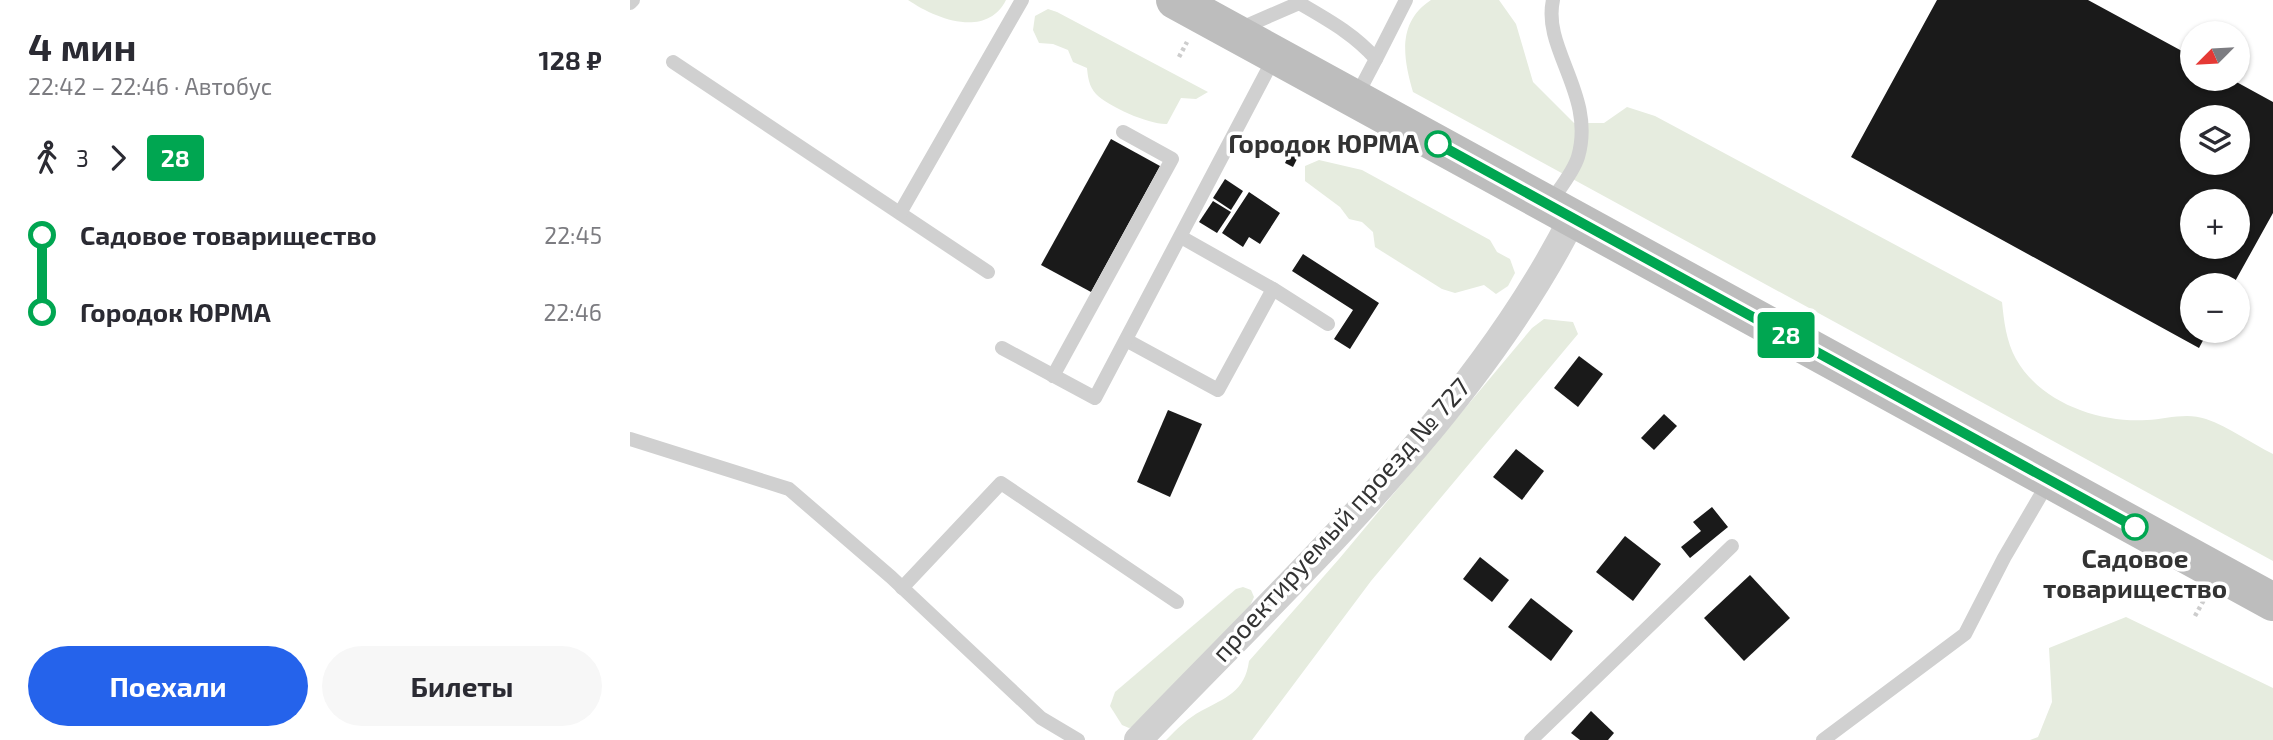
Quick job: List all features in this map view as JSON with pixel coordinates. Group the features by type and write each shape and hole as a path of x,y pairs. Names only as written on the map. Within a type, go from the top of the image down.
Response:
{"main road":[{"path":"1175,0 2273,603"}],"street":[{"name":"проектируемый проезд № 727","path":"1138,740 1311,559 1453,401 1508,326 1550,262 1561,211"}],"lane":[{"path":"900,213 1022,0"},
{"path":"1355,99 1406,0"},
{"path":"1553,0 1551,11 1557,44 1578,98 1582,138 1561,211"},
{"path":"1233,32 1299,3 1355,36 1376,59"},
{"path":"1002,348 1095,398 1275,55"},
{"path":"673,62 988,272"},
{"path":"1053,376 1172,159 1123,132"},
{"path":"1181,237 1273,289 1328,324"},
{"path":"1126,340 1218,390 1273,289"},
{"path":"630,439 789,489 902,588 1041,718 1078,740"},
{"path":"1823,740 1965,634 2004,558 2050,480"},
{"path":"902,588 1001,483 1177,602"},
{"path":"1531,740 1732,546"}],"path":[{"path":"1179,57 1189,38"},
{"path":"2195,616 2206,597"}],"shaded area":[{"path":"908,0 1006,0 997,12 986,19 960,22 932,14"},
{"path":"1431,0 1499,0 1516,24 1533,82 1574,123 1604,123 1627,107 1655,116 2002,302 2008,338 2016,359 2040,388 2056,398 2091,414 2110,418 2147,420 2199,417 2223,426 2273,454 2273,561 1413,92 1405,54 1408,30 1412,19"},
{"path":"1048,9 1208,92 1196,99 1181,98 1167,124 1151,122 1120,109 1096,94 1089,82 1087,68 1073,62 1068,50 1053,44 1039,43 1033,30 1035,16"},
{"path":"1319,160 1362,170 1490,240 1497,252 1510,259 1515,273 1508,286 1496,294 1484,285 1455,293 1442,289 1375,247 1373,232 1362,222 1349,219 1340,207 1305,181 1305,166"},
{"path":"1544,319 1573,322 1578,334 1371,581 1252,740 1166,740 1192,717 1226,698 1238,687 1247,672 1249,661 1339,559 1532,328"},
{"path":"1243,587 1251,590 1254,597 1249,608 1136,726 1129,728 1122,725 1110,706 1115,692 1236,589"},
{"path":"2126,617 2273,688 2273,740 2030,740 2038,737 2052,702 2049,648"}],"building":[{"path":"1937,0 2088,0 2180,50 2180,91 2250,89 2273,102 2273,213 2250,254 2250,189 2180,189 2180,259 2247,259 2240,273 2180,273 2180,338 1851,157"},
{"path":"1111,139 1160,166 1091,292 1041,265"},
{"path":"1295,143 1303,147 1293,167 1285,163"},
{"path":"1225,179 1243,191 1231,210 1213,198"},
{"path":"1249,192 1280,213 1260,244 1249,237 1243,247 1222,233"},
{"path":"1213,201 1231,212 1217,233 1199,222"},
{"path":"1303,254 1379,303 1350,349 1334,339 1353,310 1292,271"},
{"path":"1579,356 1603,374 1578,407 1554,388"},
{"path":"1168,410 1202,424 1170,497 1137,482"},
{"path":"1664,414 1677,426 1654,450 1641,438"},
{"path":"1516,449 1544,471 1522,500 1493,477"},
{"path":"1712,507 1728,527 1690,558 1681,547 1701,531 1693,522"},
{"path":"1625,536 1661,564 1633,601 1596,572"},
{"path":"1480,557 1509,580 1492,602 1463,579"},
{"path":"1750,575 1790,618 1744,661 1704,618"},
{"path":"1531,598 1573,631 1551,661 1508,627"},
{"path":"1591,711 1614,733 1608,740 1580,740 1571,733"}],"bus line":[{"name":"28","path":"1438,144 2135,527"}],"place":[{"name":"Городок ЮРМА","path":"1438,144"},
{"name":"Садовое товарищество","path":"2135,527"}]}
